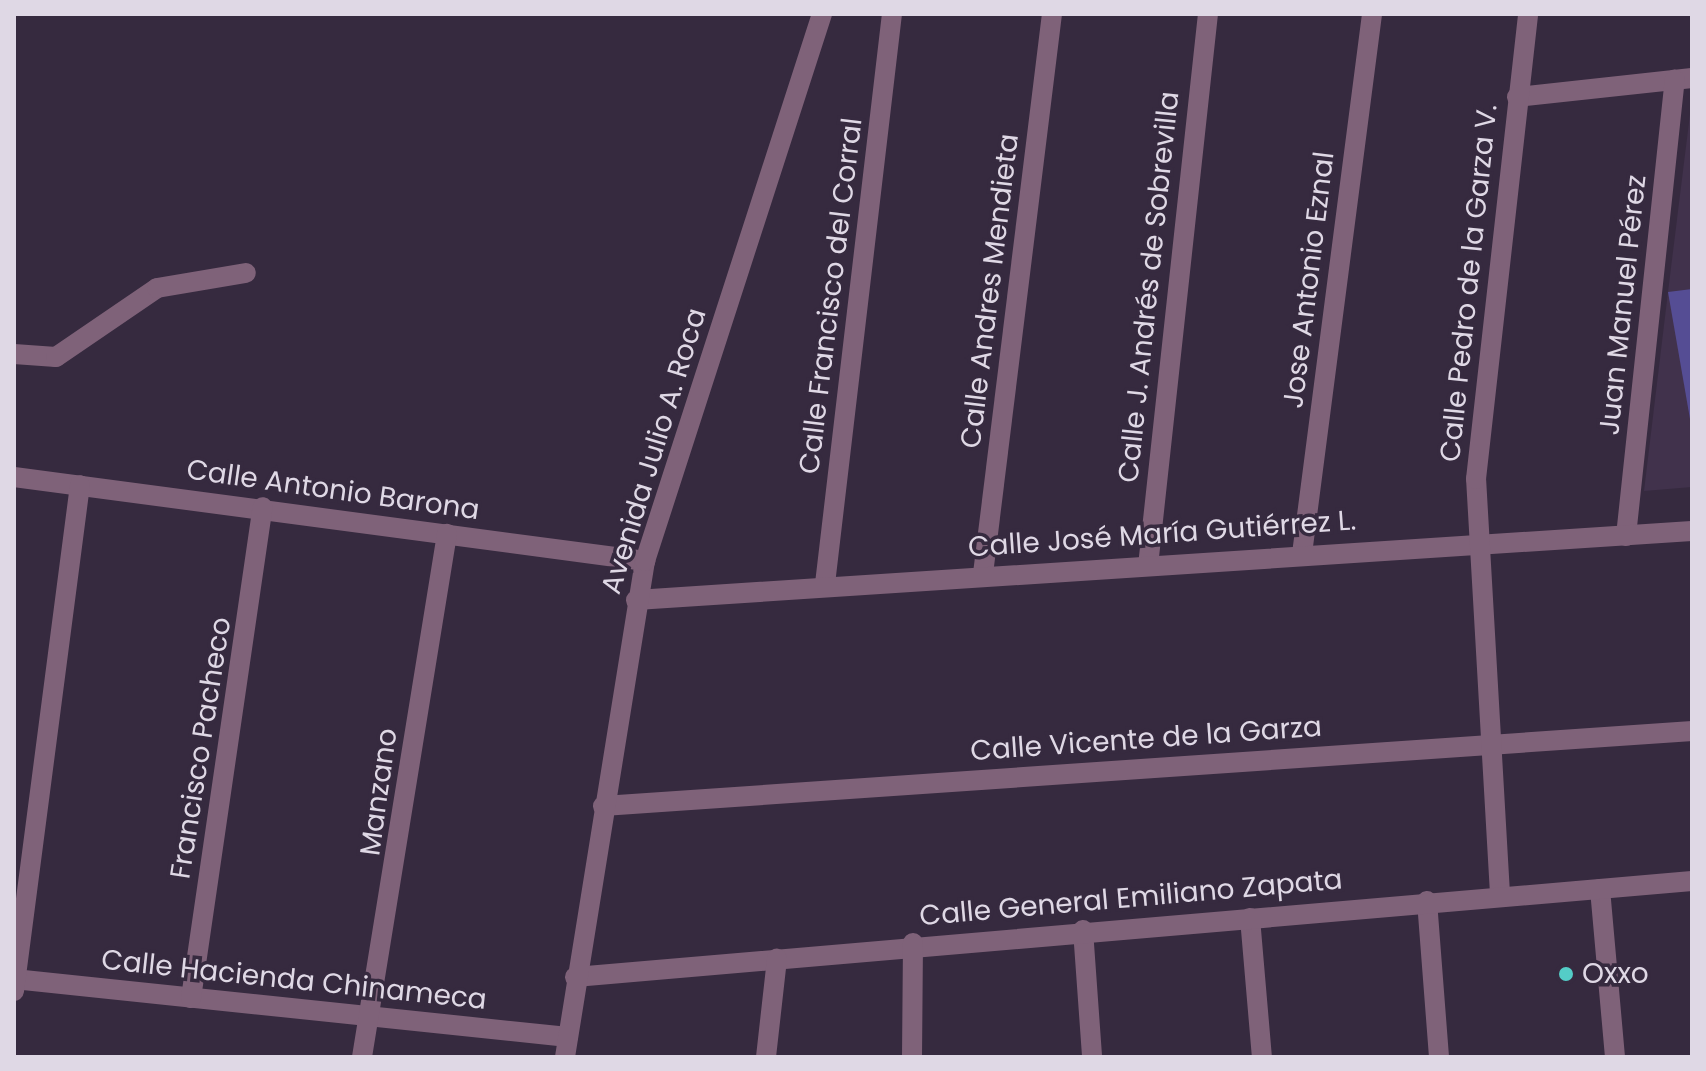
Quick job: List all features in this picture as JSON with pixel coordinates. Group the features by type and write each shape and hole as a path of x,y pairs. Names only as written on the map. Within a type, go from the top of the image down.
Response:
{"street":[{"name":"Avenida Julio A. Roca","path":"566,1047 636,600 645,561 822,14"},
{"name":"Calle Francisco del Corral","path":"825,584 892,14"},
{"name":"Calle Andres Mendieta","path":"983,574 1052,14"},
{"name":"Calle J. Andrés de Sobrevilla","path":"1148,566 1208,14"},
{"name":"Jose Antonio Eznal","path":"1302,554 1372,14"},
{"name":"Calle Pedro de la Garza V.","path":"1500,894 1479,541 1480,406 1528,14"},
{"path":"1517,97 1683,79"},
{"name":"Juan Manuel Pérez","path":"1626,536 1683,79"},
{"path":"14,354 56,357 157,288 246,273"},
{"name":"Calle Antonio Barona","path":"14,477 263,507 645,561"},
{"path":"14,983 80,485"},
{"name":"Francisco Pacheco","path":"191,998 263,507"},
{"name":"Calle José María Gutiérrez L.","path":"636,600 825,584 1148,566 1479,541 1692,531"},
{"name":"Manzano","path":"362,1057 447,534"},
{"name":"Calle Vicente de la Garza","path":"603,806 1692,731"},
{"name":"Calle General Emiliano Zapata","path":"575,977 913,943 1692,881"},
{"path":"1600,889 1615,1057"},
{"path":"1427,901 1439,1057"},
{"path":"1250,918 1262,1057"},
{"path":"1083,930 1092,1057"},
{"path":"912,1057 913,943"},
{"path":"766,1057 777,959"},
{"name":"Calle Hacienda Chinameca","path":"14,983 370,1015 566,1047"}],"shaded area":[{"path":"1692,98 1692,487 1644,491 1668,292"}],"building":[{"path":"1692,289 1692,419 1690,419 1668,292"}],"place":[{"name":"Oxxo","path":"1566,974"}]}
